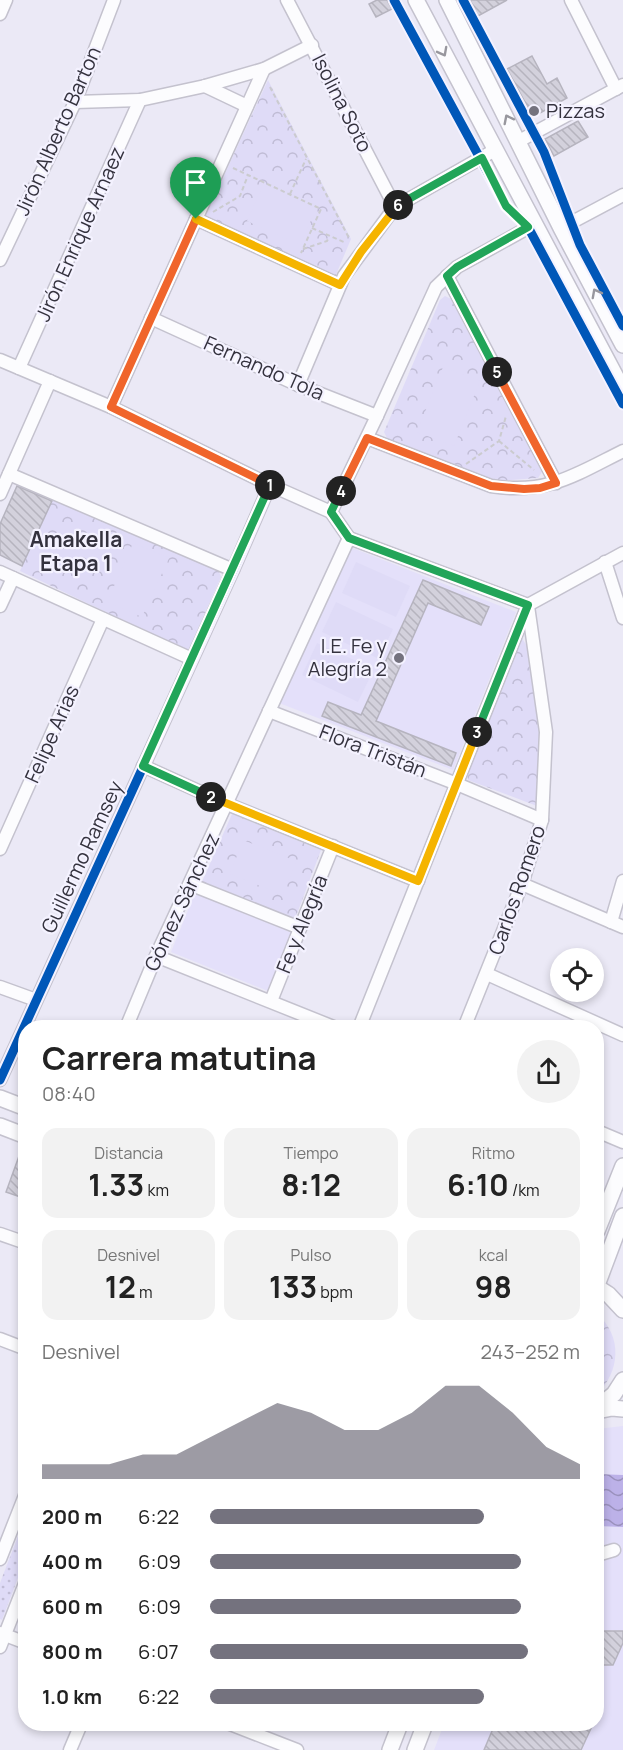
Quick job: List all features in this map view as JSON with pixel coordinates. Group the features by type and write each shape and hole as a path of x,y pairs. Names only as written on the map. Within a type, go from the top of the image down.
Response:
{"main road":[{"path":"416,0 623,390"},
{"path":"447,0 561,228 623,345"},
{"path":"0,1098 18,1105"},
{"path":"0,1126 18,1133"},
{"path":"604,1212 623,1166"},
{"path":"604,1267 623,1216"},
{"path":"604,1291 622,1302"},
{"path":"604,1403 614,1394 623,1380"},
{"path":"604,1409 623,1409"},
{"path":"390,1750 397,1731"},
{"path":"415,1750 422,1731"}],"street":[{"path":"0,14 6,0"},
{"name":"Jirón Alberto Barton","path":"0,260 75,102 114,0"},
{"name":"Isolina Soto","path":"287,0 395,207"},
{"path":"519,141 619,87 571,0"},
{"path":"75,102 140,100 205,87 264,69 312,45"},
{"path":"111,407 264,69"},
{"path":"205,87 247,106"},
{"name":"Jirón Enrique Arnaez","path":"19,368 140,100"},
{"path":"298,385 340,285 361,252 395,207 495,150"},
{"path":"561,228 623,195"},
{"path":"196,219 340,285"},
{"path":"331,512 436,287 457,267 534,224"},
{"path":"447,276 556,483"},
{"name":"Fernando Tola","path":"151,318 298,385 377,417"},
{"path":"0,360 111,407 270,485 331,512 349,538 528,605"},
{"path":"0,494 50,381"},
{"path":"367,438 491,486 524,489 540,488 556,483 623,451"},
{"path":"9,474 233,570"},
{"name":"Guillermo Ramsey","path":"27,1020 270,485"},
{"name":"Gómez Sánchez","path":"129,1020 156,956 349,538"},
{"path":"362,1020 528,605 623,553"},
{"path":"606,562 623,618"},
{"path":"0,572 192,659"},
{"path":"0,606 13,578"},
{"name":"Carlos Romero","path":"467,1020 522,884 542,820 546,732 528,605"},
{"name":"Felipe Arias","path":"0,849 103,619"},
{"name":"Flora Tristán","path":"269,711 457,784 542,820"},
{"path":"143,766 227,804 418,881"},
{"name":"Fe y Alegría","path":"271,1001 333,846"},
{"path":"522,884 617,925 623,881"},
{"path":"197,887 300,928"},
{"path":"156,956 317,1020"},
{"path":"487,974 590,1020"},
{"path":"0,987 36,1000"},
{"path":"604,1026 623,1035"},
{"name":"Guillermo Ramsey","path":"0,1080 18,1040"},
{"path":"604,1134 623,1142"},
{"path":"0,1234 18,1240"},
{"path":"0,1339 18,1346"},
{"path":"0,1559 18,1513"},
{"path":"604,1553 614,1550"},
{"path":"0,1647 18,1599"},
{"path":"3,1634 18,1640"},
{"path":"70,1750 78,1731"},
{"path":"247,1731 291,1749"}],"path":[{"path":"269,84 349,238"},
{"path":"290,194 306,159"},
{"path":"231,167 321,209 300,255"},
{"path":"210,214 240,196 249,175"},
{"path":"312,228 346,243"},
{"path":"303,249 327,241 329,236"},
{"path":"463,465 500,441 507,412"},
{"path":"500,441 540,475"}],"shaded area":[{"name":"I.E. Fe y Alegría 2","path":"350,547 516,612 453,770 279,703"},
{"path":"195,893 292,933 268,991 171,952"},
{"path":"623,1426 623,1750 434,1750 441,1731 604,1731 604,1428"}],"green space":[{"path":"268,80 351,239 335,277 205,217"},
{"path":"263,185 316,209 300,245 247,221"},
{"path":"445,296 451,299 542,472 538,478 498,481 387,438 384,432 440,300"},
{"path":"443,367 480,381 454,446 417,432"},
{"path":"52,500 218,569 221,577 189,649 183,649 20,571"},
{"path":"133,543 169,558 142,617 107,602"},
{"path":"356,562 410,586 396,617 342,593"},
{"path":"336,602 393,629 379,659 322,632"},
{"path":"521,637 529,649 541,717 537,806 468,780 467,775"},
{"path":"317,643 374,669 358,702 302,675"},
{"path":"232,814 321,850 295,919 201,884"},
{"path":"243,840 296,861 283,895 230,874"},
{"path":"604,1322 611,1333 615,1354 614,1365 605,1385"},
{"path":"18,1536 18,1578 2,1620 0,1619 0,1583"}],"water":[{"path":"604,1474 623,1475 623,1527 604,1526"}],"building":[{"path":"377,0 387,0 392,9 376,17 369,4"},
{"path":"470,0 507,0 478,16"},
{"path":"532,56 547,84 557,78 567,98 533,117 507,69"},
{"path":"578,121 588,137 554,156 545,139"},
{"path":"17,486 52,501 22,566 0,555 0,524"},
{"path":"423,580 489,607 481,625 428,603 376,721 456,753 451,766 322,716 328,702 361,715"},
{"path":"18,1159 18,1196 6,1192"},
{"path":"604,1631 623,1631 623,1643 613,1665 604,1665"},
{"path":"492,1731 590,1731 581,1750 484,1750"}],"cycle path":[{"path":"394,0 506,206 528,227 623,404"},
{"path":"463,0 544,152 580,245 623,326"},
{"path":"27,1020 270,485"},
{"path":"0,1080 18,1041"}],"place":[{"name":"Pizzas","path":"534,111"},
{"name":"I.E. Fe y Alegría 2","path":"399,658"}],"district":[{"name":"Amakella Etapa 1","path":"76,552"}],"route":[{"path":"482,158 506,206 528,227 457,267 447,276 556,483 540,488 524,489 491,486 367,438 331,512 349,538 528,605 418,881 227,804 143,766 270,485 111,407 196,219 340,285 344,276 395,207 482,158"}]}
